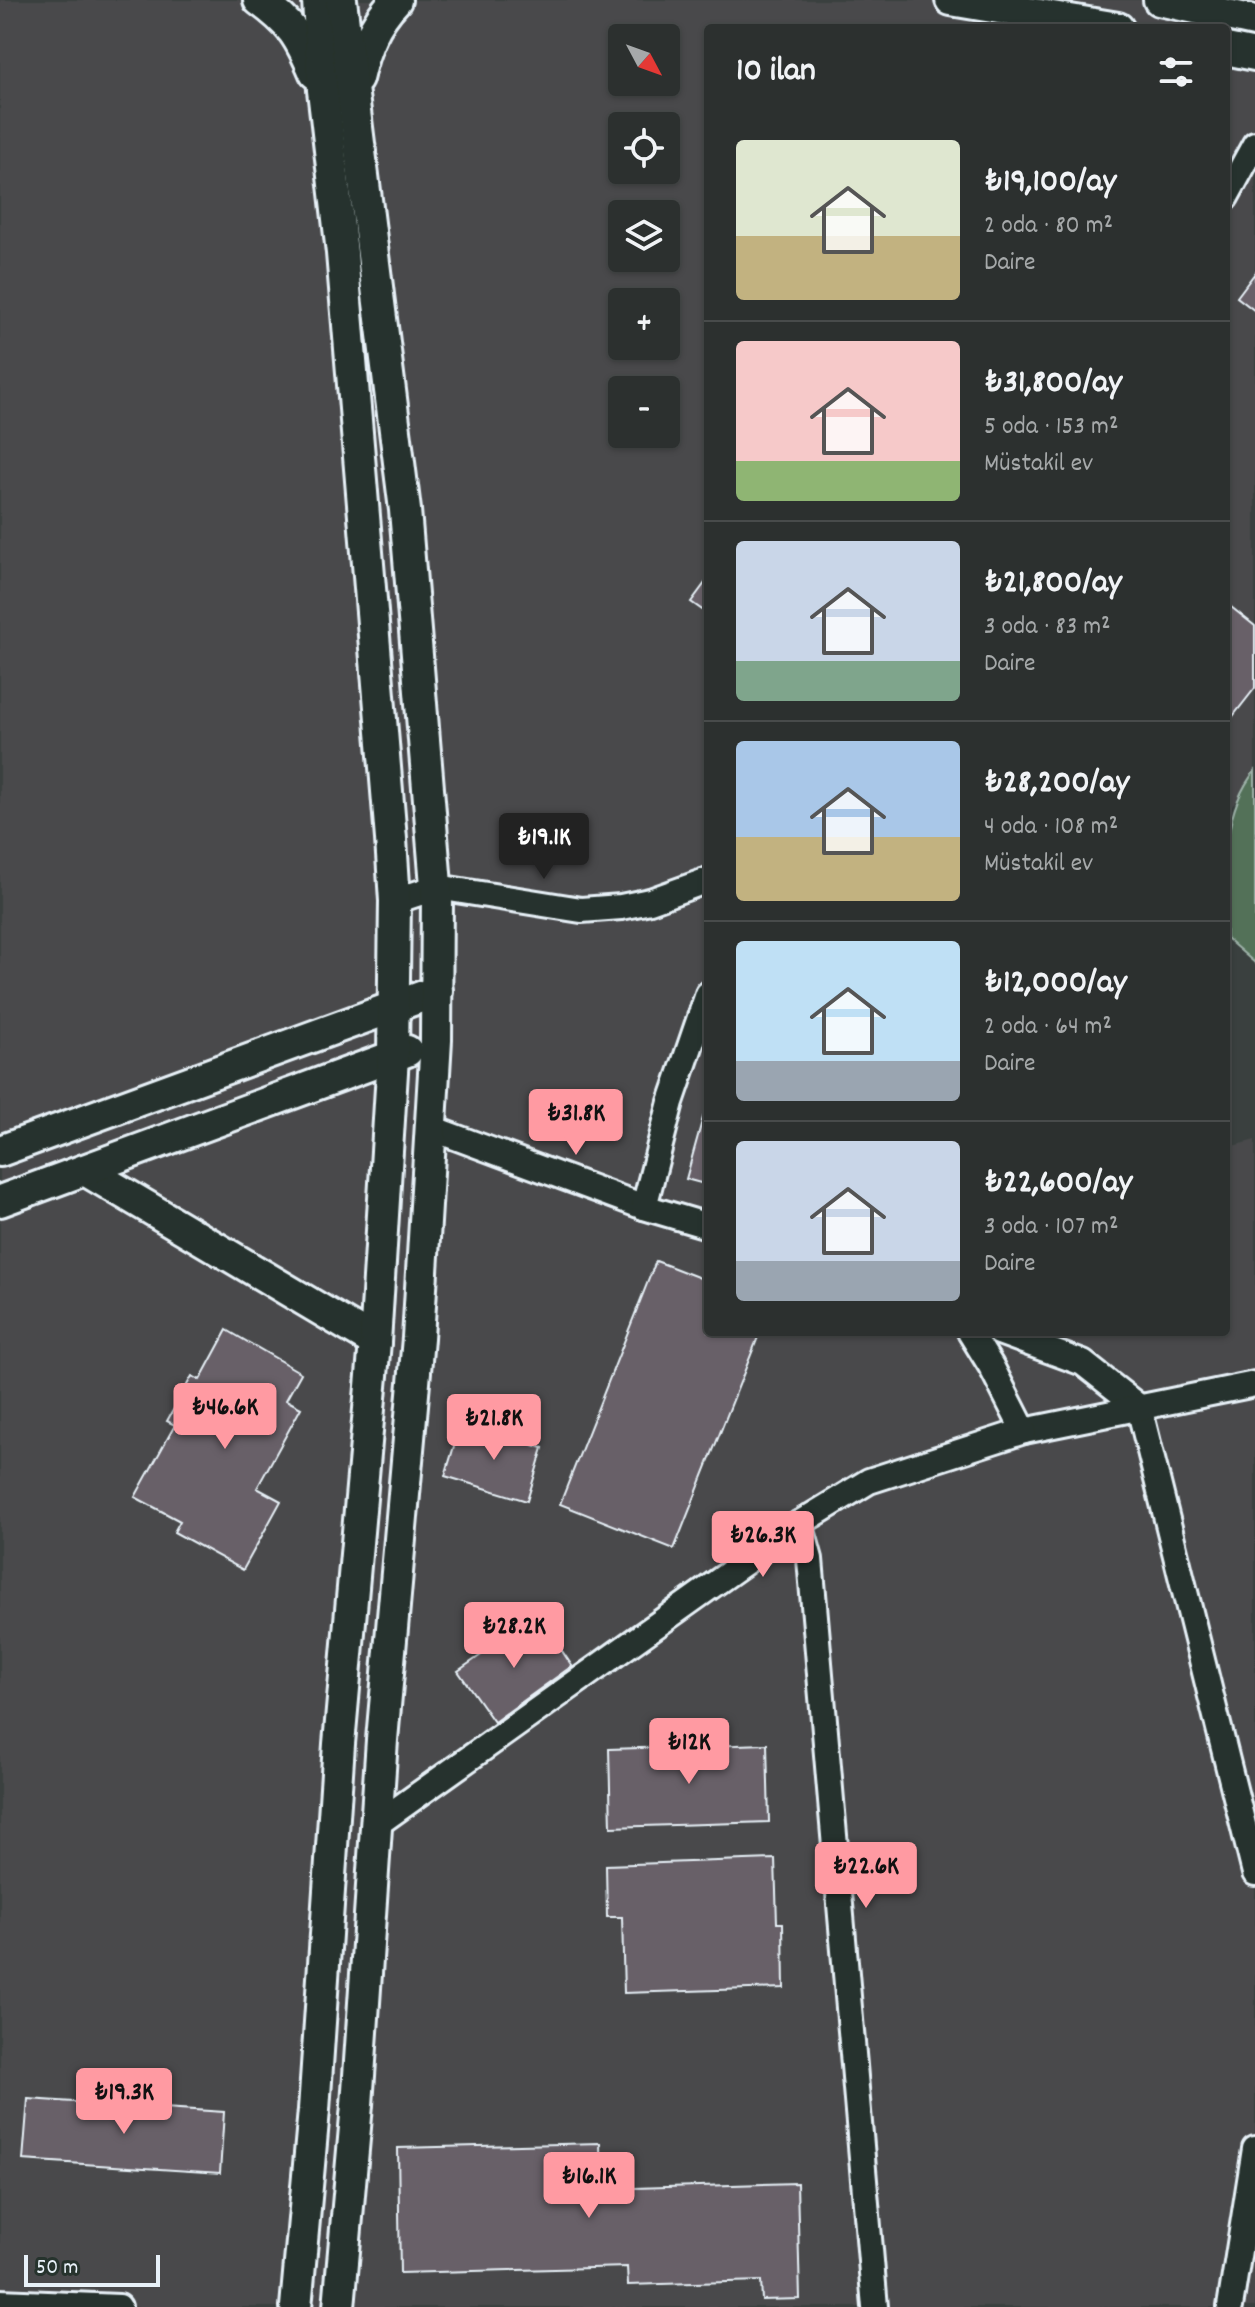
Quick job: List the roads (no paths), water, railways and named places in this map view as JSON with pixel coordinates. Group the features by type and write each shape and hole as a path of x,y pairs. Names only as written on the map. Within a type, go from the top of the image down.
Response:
{"main road":[{"path":"259,0 281,16 299,37 323,90"},
{"path":"296,2307 314,2110 339,1744 375,1342 393,1056 395,901 342,253 323,90 318,0"},
{"path":"339,2307 418,1338 437,991 437,887 405,510 341,0"},
{"path":"353,92 364,50 380,17 396,0"},
{"path":"951,0 1094,24"},
{"path":"1159,0 1255,21"},
{"path":"1230,50 1255,55"},
{"path":"0,1151 437,991"},
{"path":"0,1201 436,1040"},
{"path":"85,1170 375,1342"}],"street":[{"path":"1230,190 1255,144"},
{"path":"395,901 437,887 581,910 650,901 704,881"},
{"path":"644,1207 671,1102 704,1006"},
{"path":"431,1128 644,1207 704,1225"},
{"path":"972,1336 1024,1431"},
{"path":"1010,1336 1083,1363 1139,1407 1255,1873"},
{"path":"377,1824 800,1523 869,1481 1024,1431 1255,1384"},
{"path":"800,1523 810,1559 813,1590 875,2307"},
{"path":"1230,2307 1255,2149"},
{"path":"0,2302 119,2307"}]}
